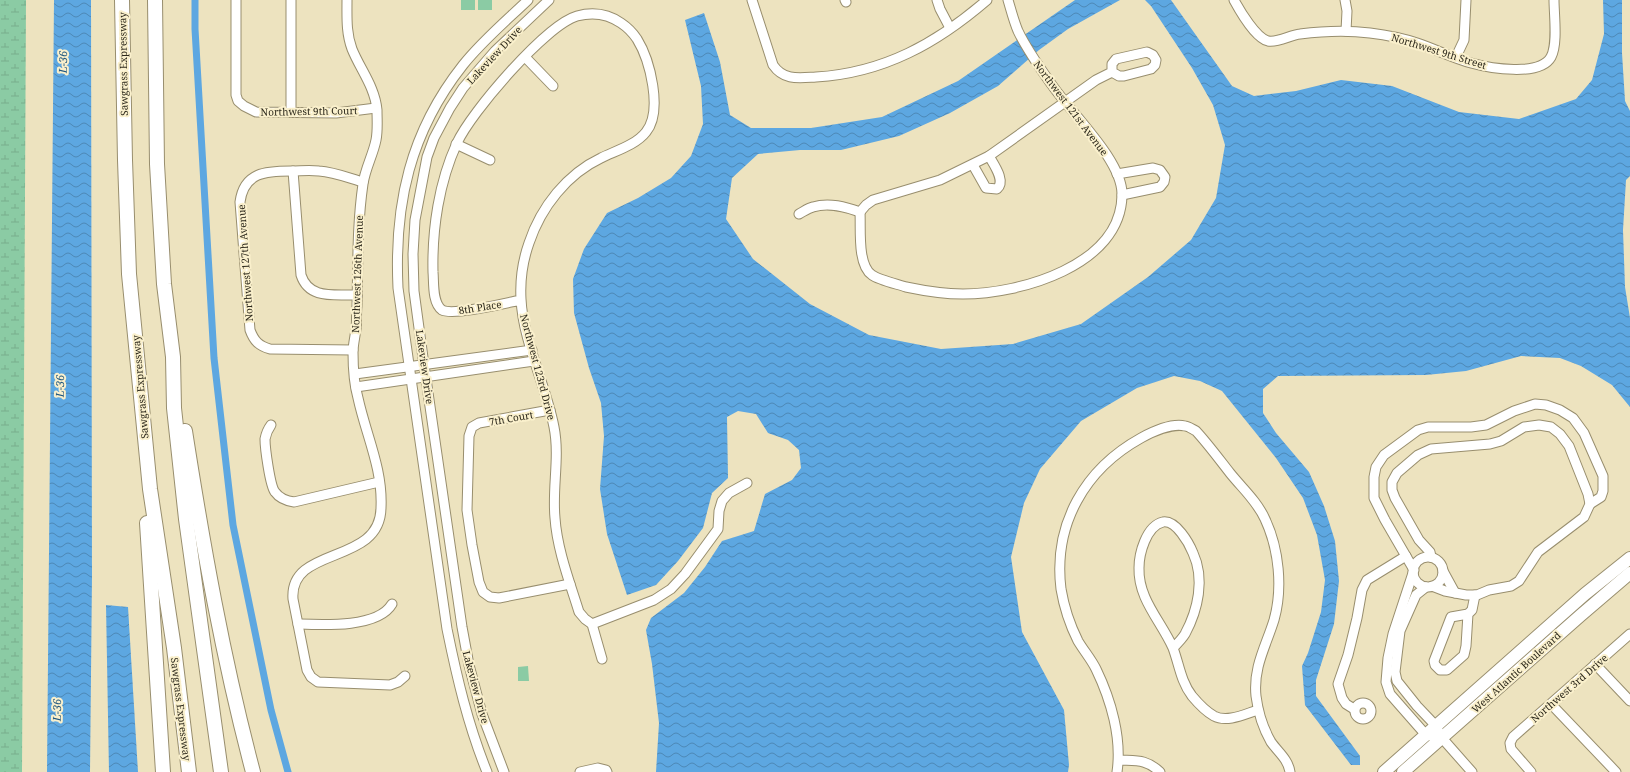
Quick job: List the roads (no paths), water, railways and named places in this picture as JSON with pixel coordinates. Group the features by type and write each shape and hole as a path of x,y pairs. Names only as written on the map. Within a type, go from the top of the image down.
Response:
{"highway":[{"name":"Sawgrass Expressway","path":"122,0 129,274 150,489 174,648 189,772"},
{"path":"155,0 157,164 164,284 173,357 213,601 232,691 253,772"},
{"path":"173,357 174,408 180,473 222,772"},
{"path":"150,489 147,511 148,557 163,772"}],"main road":[{"name":"West Atlantic Boulevard","path":"1384,772 1579,600 1630,558"},
{"name":"West Atlantic Boulevard","path":"1403,772 1580,615 1630,573"}],"street":[{"name":"Northwest 9th Court","path":"236,0 236,95 238,101 244,106 256,112 336,113 376,108"},
{"path":"291,0 291,112"},
{"name":"Northwest 126th Avenue","path":"298,624 292,591 298,575 312,565 362,543 372,535 376,528 381,510 379,482 373,447 356,387 353,350 356,328 358,231 363,182 376,139 376,108 367,79 356,59 348,36 347,0"},
{"name":"Lakeview Drive","path":"487,772 474,737 457,677 447,629 398,288 397,235 408,172 422,133 439,99 474,52 528,0"},
{"path":"752,0 772,65 784,76 793,78 827,76 859,71 913,52 934,40 988,0"},
{"path":"937,0 950,28"},
{"name":"Northwest 121st Avenue","path":"1008,0 1018,31 1036,62 1053,87 1066,101 1109,158 1117,174 1122,195"},
{"name":"Northwest 9th Street","path":"1234,0 1256,34 1268,41 1276,41 1298,34 1346,30 1393,36 1416,42 1456,58 1482,66 1511,70 1528,69 1545,64 1551,57 1554,46 1554,0"},
{"path":"1345,0 1347,11 1346,30"},
{"path":"1456,58 1464,40 1466,0"},
{"name":"Lakeview Drive","path":"504,772 482,714 469,665 462,627 414,291 412,254 415,220 427,157 434,138 450,108 464,88 495,51 543,2"},
{"name":"Northwest 123rd Drive","path":"525,57 552,31 565,21 579,15 595,14 611,17 625,25 637,39 646,61 654,94 654,109 651,122 646,133 622,148 598,159 574,176 556,194 539,218 529,244 523,271 521,300 534,361 555,429 555,522 570,584 579,612 592,624 602,659"},
{"path":"490,160 456,144 466,126 496,88 525,57 553,86"},
{"path":"1112,72 1096,80 989,156 973,165 940,180 873,200 866,205 860,212 861,256 865,267 871,275 898,285 928,292 962,294 990,293 1016,288 1047,278 1068,269 1087,257 1102,245 1114,228 1122,195 1160,187 1164,182 1165,177 1160,170 1153,168 1117,174"},
{"path":"439,99 450,108"},
{"name":"8th Place","path":"456,144 446,171 438,204 434,235 433,259 436,303 440,309 449,312 487,307 521,300"},
{"path":"973,165 986,188 997,189 1000,186 1000,180 989,156"},
{"name":"Northwest 127th Avenue","path":"293,171 269,171 258,174 248,182 241,194 240,202 250,330 253,338 258,343 270,349 353,350"},
{"path":"357,295 320,294 313,292 303,281 301,275 293,171 329,172 363,182"},
{"path":"799,214 813,207 836,205 860,212"},
{"path":"355,374 532,350"},
{"path":"356,387 534,361"},
{"path":"1535,404 1546,405 1560,410 1573,418 1584,433 1603,476 1603,491 1600,497 1590,504 1584,517 1538,552 1519,581 1511,586 1489,590 1475,595 1455,592 1429,586 1416,581 1414,571 1406,557 1374,498 1374,477 1376,467 1384,455 1408,437 1423,429 1486,425 1514,411 1535,404"},
{"name":"7th Court","path":"550,410 480,423 472,427 470,436 468,510 472,546 480,582 484,592 490,597 499,598 570,584"},
{"path":"271,425 267,430 265,440 272,486 280,497 287,501 294,502 379,482"},
{"path":"1442,738 1426,735 1390,694 1386,682 1388,658 1393,634 1414,571 1430,552 1419,540 1395,498 1392,490 1392,482 1397,473 1418,455 1431,449 1490,444 1501,441 1524,427 1539,425 1551,427 1560,434 1569,446 1588,494 1590,504"},
{"path":"1117,772 1119,760 1116,731 1109,701 1096,669 1078,640 1067,616 1061,589 1060,562 1064,534 1075,504 1090,480 1105,463 1124,448 1148,434 1170,427 1184,426 1196,430 1249,494 1265,518 1274,545 1278,571 1278,596 1274,619 1259,658 1256,688 1258,710 1264,727 1272,742 1289,765 1290,772"},
{"path":"592,624 654,600 671,589 718,529 719,511 722,501 729,493 747,483"},
{"path":"1173,648 1184,635 1198,600 1200,583 1198,568 1193,553 1184,537 1176,527 1170,523 1163,522 1150,532 1145,543 1139,567 1139,581 1143,595 1173,648 1183,680 1192,696 1214,716 1223,719 1258,710"},
{"path":"1354,709 1346,704 1342,698 1338,684 1348,655 1362,590 1367,580 1406,557 1424,559 1440,562 1443,571 1455,592"},
{"path":"438,564 452,563"},
{"path":"1443,571 1440,581 1429,586 1416,595 1400,631 1395,672 1397,681 1417,706 1436,726 1442,738 1472,772"},
{"path":"1468,614 1464,655 1448,670 1440,670 1435,665 1434,661 1451,617 1468,614 1472,610 1475,595"},
{"path":"392,604 389,610 382,616 345,624 298,624 307,670 311,677 318,682 390,685 398,682 405,676"},
{"name":"Northwest 3rd Drive","path":"1532,772 1511,749 1510,743 1513,737 1630,634"},
{"path":"1596,664 1630,701"},
{"path":"1551,704 1616,772"},
{"path":"1119,760 1146,762 1153,765 1160,772"},
{"path":"580,772 598,768 606,770 607,772"}],"water":[{"name":"L-36","path":"54,0 91,0 92,576 90,772 47,772"},
{"path":"1075,0 1120,0 1068,29 1039,50 998,86 950,113 899,136 841,150 800,150 758,154 732,178 726,219 753,259 810,304 869,335 941,349 1013,344 1081,324 1148,277 1191,240 1216,198 1225,145 1213,105 1192,68 1151,6 1145,0 1171,0 1232,86 1254,96 1296,91 1341,80 1392,86 1459,112 1519,119 1576,99 1592,80 1604,34 1603,0 1622,0 1622,53 1625,101 1630,111 1630,176 1626,180 1623,230 1625,287 1630,318 1630,407 1612,385 1581,366 1560,358 1521,356 1466,371 1426,375 1278,376 1263,389 1263,413 1276,433 1309,472 1324,506 1335,541 1339,581 1334,624 1316,680 1316,696 1360,756 1360,765 1351,765 1305,705 1302,666 1308,653 1321,612 1325,580 1317,535 1303,498 1276,458 1222,391 1200,381 1174,376 1137,388 1081,421 1040,469 1024,503 1011,557 1022,632 1064,710 1069,765 1068,772 656,772 659,723 652,664 646,630 651,618 684,593 705,567 722,541 754,531 765,494 792,480 801,468 799,450 788,440 768,433 756,414 738,411 727,417 728,478 712,493 703,528 678,561 656,585 627,595 607,534 600,489 604,436 601,403 589,368 574,313 573,279 584,249 607,213 638,198 671,178 691,156 703,124 701,86 685,20 704,13 720,62 730,115 751,128 811,128 882,117 958,81"},
{"path":"106,605 128,607 138,772 109,772"}],"waterway":[{"path":"195,0 195,29 214,358 233,525 271,710 288,772"}]}
